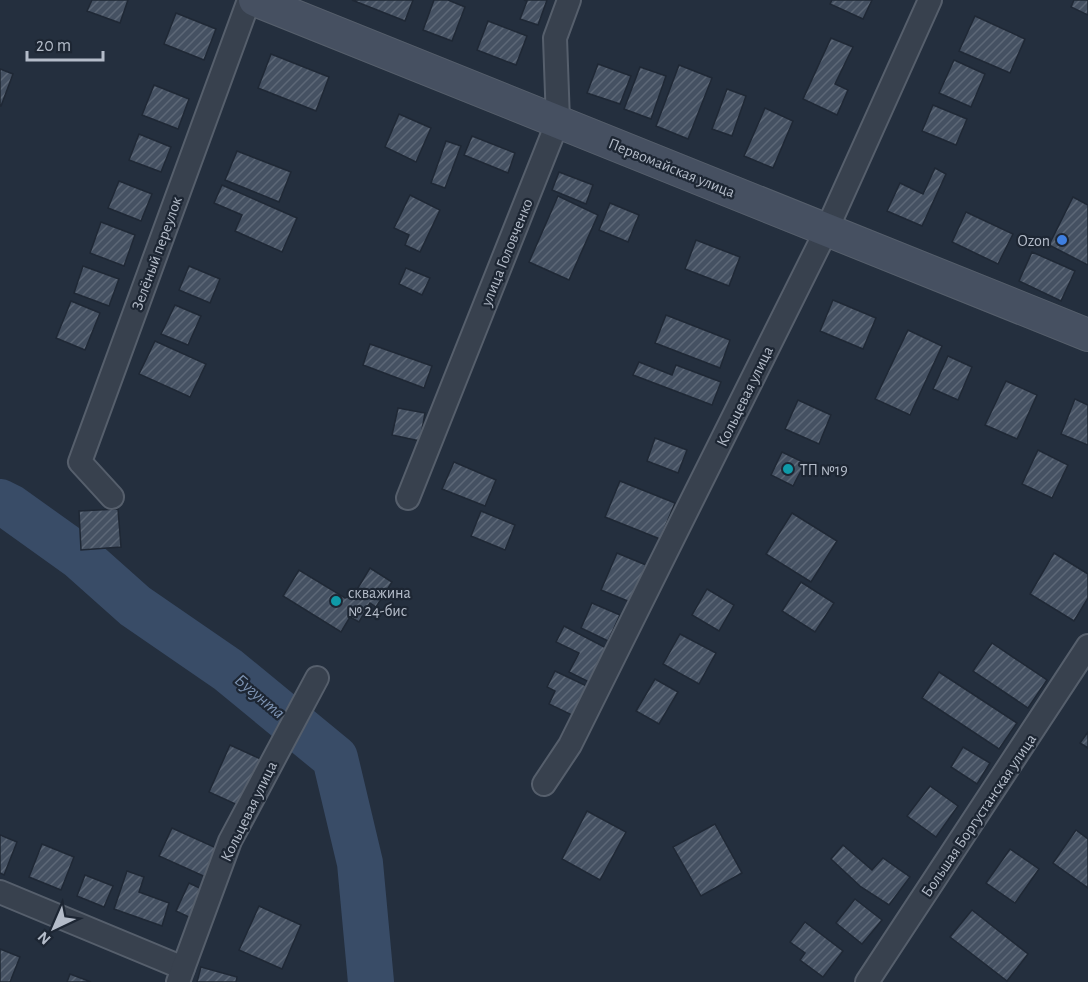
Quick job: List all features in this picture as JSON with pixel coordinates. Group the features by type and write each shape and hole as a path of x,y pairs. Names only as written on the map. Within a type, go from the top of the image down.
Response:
{"main road":[{"name":"Первомайская улица","path":"255,0 1088,335"}],"street":[{"name":"Зелёный переулок","path":"112,497 80,462 249,0"},
{"name":"улица Головченко","path":"408,498 558,121 555,38 568,0"},
{"name":"Кольцевая улица","path":"544,784 570,745 827,229 930,0"},
{"name":"Большая Боргустанская улица","path":"867,982 1088,646"},
{"name":"Кольцевая улица","path":"181,975 231,840 317,678"},
{"path":"0,892 181,975"}],"building":[{"path":"92,0 128,0 120,23 87,11"},
{"path":"352,0 413,0 405,21"},
{"path":"434,0 448,0 465,7 452,41 423,30"},
{"path":"524,0 547,0 538,25 520,19 527,1"},
{"path":"832,0 872,0 863,19 830,4"},
{"path":"1074,0 1088,0 1088,15 1071,7"},
{"path":"176,13 216,29 204,60 164,44"},
{"path":"975,16 1025,39 1010,73 959,51"},
{"path":"488,21 527,36 516,65 477,50"},
{"path":"831,38 853,47 835,84 848,90 837,115 803,99"},
{"path":"271,54 329,77 316,111 258,88"},
{"path":"954,60 985,74 971,107 939,93"},
{"path":"598,64 631,76 620,104 587,93"},
{"path":"679,65 712,78 688,139 656,126"},
{"path":"640,67 666,76 651,119 624,109"},
{"path":"0,69 13,74 1,106 0,106"},
{"path":"154,85 189,99 178,129 142,115"},
{"path":"727,89 746,96 732,136 712,129"},
{"path":"933,105 967,119 956,145 922,131"},
{"path":"765,108 793,121 773,168 744,156"},
{"path":"399,114 431,128 416,162 385,147"},
{"path":"139,134 171,147 161,172 129,160"},
{"path":"472,136 515,153 508,173 464,155"},
{"path":"446,141 461,146 445,188 431,183"},
{"path":"237,151 291,172 279,202 225,180"},
{"path":"935,168 946,174 922,226 887,211 900,183 923,194"},
{"path":"559,172 593,185 586,204 552,190"},
{"path":"119,181 152,194 141,221 108,208"},
{"path":"222,185 297,218 282,252 235,231 242,215 214,203"},
{"path":"410,195 440,210 420,252 405,245 409,235 394,228"},
{"path":"558,196 598,215 569,280 529,262"},
{"path":"1073,197 1088,205 1088,265 1049,245"},
{"path":"610,203 639,215 628,242 599,230"},
{"path":"966,212 1013,234 998,264 952,242"},
{"path":"101,222 135,235 124,266 90,253"},
{"path":"696,240 740,257 729,286 685,269"},
{"path":"1032,252 1075,271 1061,301 1019,281"},
{"path":"83,266 119,279 109,306 74,293"},
{"path":"189,266 220,279 210,303 179,290"},
{"path":"406,268 430,278 422,295 399,284"},
{"path":"833,300 876,318 863,349 820,331"},
{"path":"71,301 100,313 85,350 56,338"},
{"path":"175,305 201,316 188,345 161,334"},
{"path":"666,315 730,340 720,368 655,343"},
{"path":"908,330 942,346 910,415 875,399"},
{"path":"155,341 206,364 190,397 139,374"},
{"path":"370,344 432,366 424,388 363,365"},
{"path":"948,356 972,367 958,400 933,389"},
{"path":"639,362 672,375 676,365 721,382 712,405 633,375"},
{"path":"1006,381 1037,395 1017,439 985,425"},
{"path":"1075,399 1088,405 1088,445 1061,434"},
{"path":"798,400 831,415 819,444 785,429"},
{"path":"398,408 425,413 420,441 392,435"},
{"path":"655,438 687,450 678,473 647,461"},
{"path":"1038,450 1068,465 1052,498 1022,484"},
{"name":"ТП №19","path":"782,452 805,463 793,486 771,475"},
{"path":"454,462 496,480 485,506 442,489"},
{"path":"620,481 675,503 660,539 605,517"},
{"path":"118,509 121,547 81,550 79,511"},
{"path":"481,511 515,525 505,550 471,536"},
{"path":"792,513 837,541 811,582 766,554"},
{"path":"617,553 646,565 630,602 601,590"},
{"path":"1054,553 1088,574 1088,598 1074,621 1030,594"},
{"name":"скважина № 24-бис","path":"370,568 392,582 376,607 370,603 359,622 350,617 341,632 283,596 299,570 345,598 353,596"},
{"path":"801,582 834,603 815,632 782,611"},
{"path":"707,589 734,605 719,631 692,615"},
{"path":"592,603 620,615 608,641 581,628"},
{"path":"564,626 612,651 595,685 569,672 579,653 556,642"},
{"path":"680,634 716,653 699,684 663,664"},
{"path":"992,643 1047,680 1028,708 973,671"},
{"path":"555,671 593,689 580,719 549,704 555,691 547,687"},
{"path":"939,672 1017,723 999,749 922,698"},
{"path":"655,679 678,692 659,724 636,711"},
{"path":"1088,732 1088,748 1080,743"},
{"path":"230,745 265,761 244,808 209,792"},
{"path":"963,747 990,763 977,784 951,767"},
{"path":"930,786 958,806 936,837 907,816"},
{"path":"587,811 626,832 600,880 562,859"},
{"path":"715,824 742,873 701,896 673,847"},
{"path":"172,828 223,851 210,879 159,856"},
{"path":"1076,830 1088,839 1088,888 1053,863"},
{"path":"0,835 17,842 4,875 0,873"},
{"path":"42,844 74,857 61,890 29,877"},
{"path":"843,845 872,870 883,858 910,877 889,905 861,887 831,859"},
{"path":"1010,849 1039,869 1015,903 986,883"},
{"path":"127,871 144,877 139,892 169,903 162,926 114,909"},
{"path":"85,875 113,886 104,907 77,896"},
{"path":"189,883 206,891 193,919 176,911"},
{"path":"855,899 882,920 862,944 836,923"},
{"path":"259,906 301,925 282,969 239,950"},
{"path":"972,910 1028,954 1007,981 950,937"},
{"path":"805,922 843,951 823,977 800,960 805,953 790,942"},
{"path":"0,949 20,957 10,982 0,982"},
{"path":"201,967 237,977 236,982 197,982"},
{"path":"70,974 91,982 67,982"}],"waterway":[{"name":"Бугунта","path":"0,502 80,557 135,606 228,670 335,758 360,863 371,982"}],"place":[{"name":"Ozon","path":"1062,240"},
{"name":"ТП №19","path":"788,469"},
{"name":"скважина № 24-бис","path":"336,601"}]}
